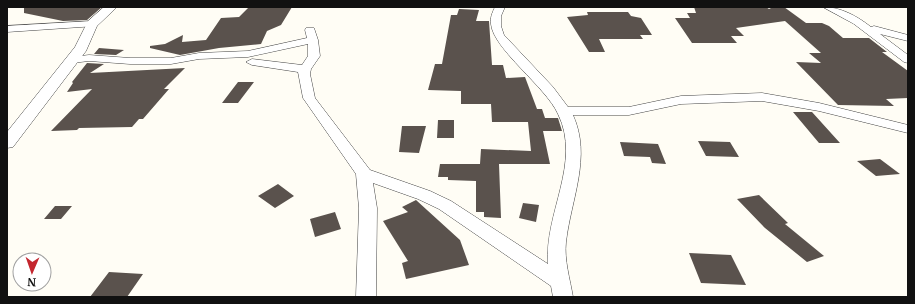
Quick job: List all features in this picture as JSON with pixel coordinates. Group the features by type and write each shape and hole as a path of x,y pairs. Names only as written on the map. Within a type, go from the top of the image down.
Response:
{"street":[{"path":"7,143 81,48 92,24 111,7"},
{"path":"500,7 496,13 496,26 502,40 533,72 558,102 569,121 573,144 574,174 557,242 557,265 561,290"},
{"path":"828,7 865,27 908,60"},
{"path":"7,28 92,24"},
{"path":"865,27 908,38"},
{"path":"72,60 89,58 130,61 164,61 199,56 248,54 312,35 314,56 305,69 305,83 308,98 364,174 368,208 366,297"},
{"path":"252,62 305,69"},
{"path":"564,111 628,110 681,100 762,97 826,108 908,129"},
{"path":"364,174 417,192 445,205 561,290"}],"building":[{"path":"24,7 102,7 87,20 63,21 24,13"},
{"path":"249,7 292,7 281,25 267,31 261,44 219,48 180,55 150,48 150,46 165,44 183,35 182,42 206,40 221,18 239,17"},
{"path":"694,7 766,7 769,9 773,7 784,7 806,23 822,23 829,26 843,38 869,38 887,52 882,52 908,71 908,98 886,99 894,106 838,105 796,62 821,63 809,53 821,53 785,21 736,28 744,36 731,36 737,43 692,43 675,18 690,18 687,13 696,13"},
{"path":"459,9 479,10 476,21 489,21 492,65 503,65 506,78 525,77 537,109 542,109 545,118 558,118 562,131 543,131 550,164 499,164 501,218 484,217 484,212 476,212 476,181 448,180 448,177 438,177 440,164 480,164 481,149 531,151 528,122 492,122 491,104 461,104 461,91 428,90 435,64 442,64 451,15 457,15"},
{"path":"587,12 628,12 631,16 641,18 652,35 640,35 643,39 599,39 605,52 589,52 567,17 588,15"},
{"path":"99,48 124,50 116,55 94,54"},
{"path":"87,63 104,64 90,73 185,68 164,89 169,89 143,119 139,119 132,127 79,128 77,130 51,131 92,89 67,92 73,83 72,82"},
{"path":"238,82 254,82 238,103 222,103"},
{"path":"793,112 812,112 840,143 819,143"},
{"path":"438,120 454,120 454,138 437,138"},
{"path":"402,126 426,126 419,153 399,152"},
{"path":"698,141 730,142 739,157 706,156"},
{"path":"620,142 658,144 666,164 652,163 650,157 624,156"},
{"path":"880,159 900,174 876,176 857,161"},
{"path":"278,184 294,196 275,208 258,196"},
{"path":"759,195 788,223 785,224 824,256 807,262 765,228 737,199"},
{"path":"416,200 460,240 469,265 406,279 402,263 408,261 383,221 408,212 402,207"},
{"path":"523,203 539,205 536,222 519,218"},
{"path":"55,206 72,206 61,219 44,219"},
{"path":"335,212 341,229 315,237 310,219"},
{"path":"689,253 731,255 746,285 701,283"},
{"path":"109,272 143,274 127,297 90,297"}]}
